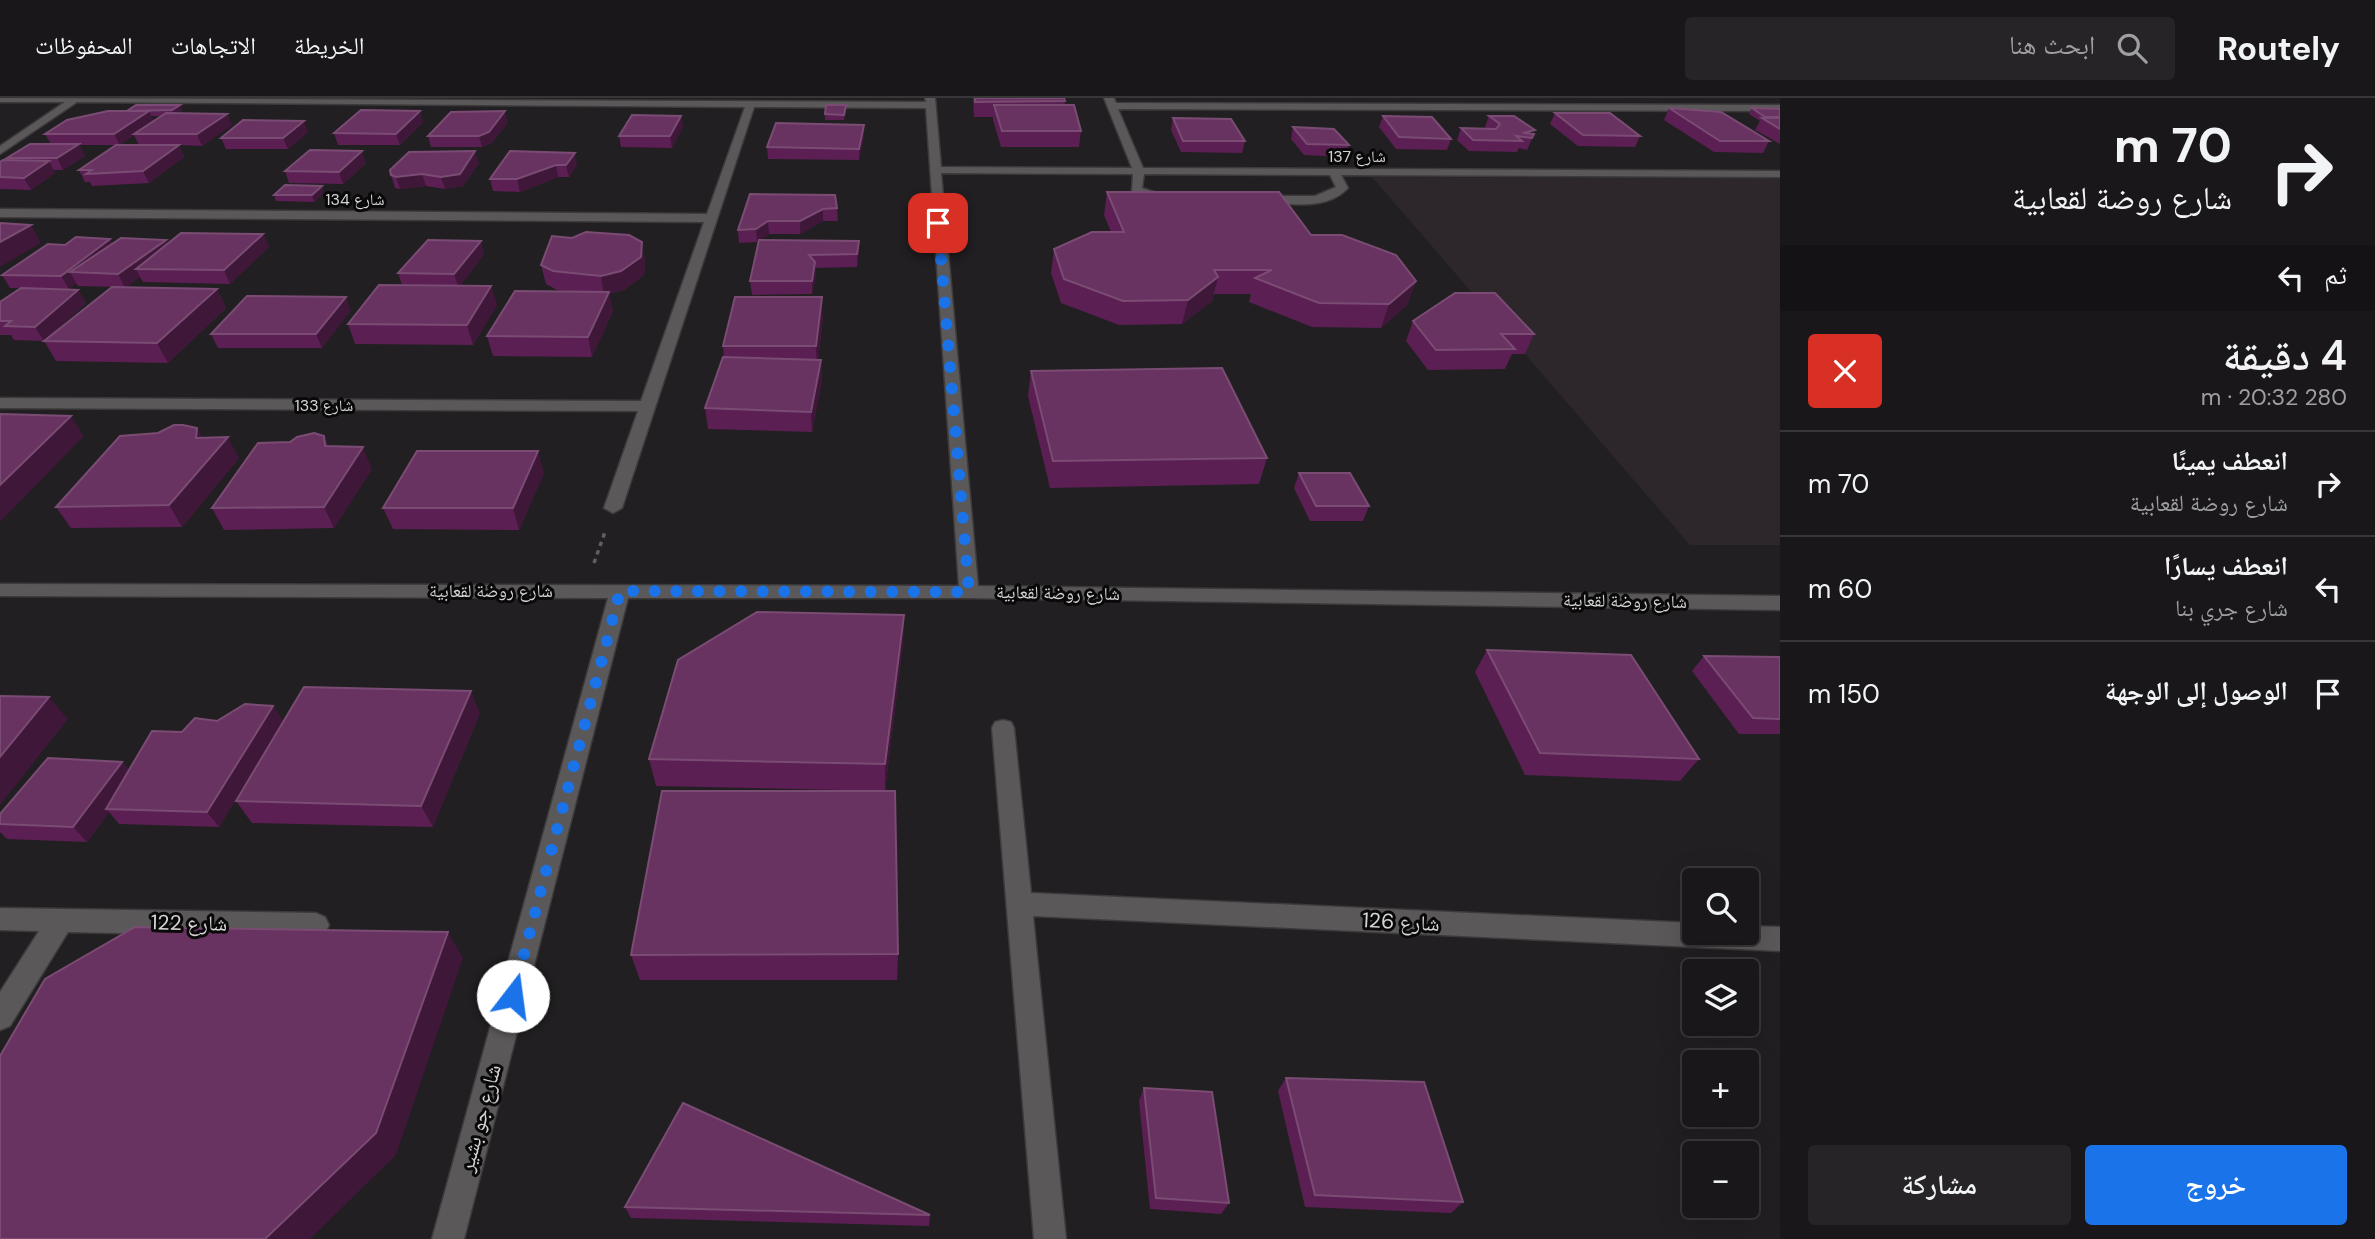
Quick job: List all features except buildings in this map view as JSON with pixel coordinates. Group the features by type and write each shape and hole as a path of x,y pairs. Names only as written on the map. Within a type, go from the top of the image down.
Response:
{"street":[{"path":"0,99 750,105 930,102 969,592"},
{"path":"0,151 76,99"},
{"path":"1175,201 1142,194 1135,184 1139,171 1111,102 1780,108"},
{"path":"613,508 750,105"},
{"name":"شارع 137","path":"934,170 1780,174"},
{"path":"1243,200 1325,198 1337,194 1342,188 1334,172"},
{"name":"شارع 134","path":"0,212 710,218"},
{"name":"شارع 133","path":"0,403 647,407"},
{"name":"شارع روضة لقعابية","path":"0,590 969,592 1780,603"},
{"name":"شارع جو بشير","path":"448,1239 620,591"},
{"path":"1003,728 1022,904 1050,1239"},
{"name":"شارع 126","path":"1022,904 1780,939"},
{"name":"شارع 122","path":"0,919 317,925"},
{"path":"0,1017 61,920"}],"path":[{"path":"585,591 613,508"}],"shaded area":[{"path":"1372,177 1780,178 1780,545 1690,545"}],"route":[{"path":"513,996 620,591 969,592 938,223"}]}
